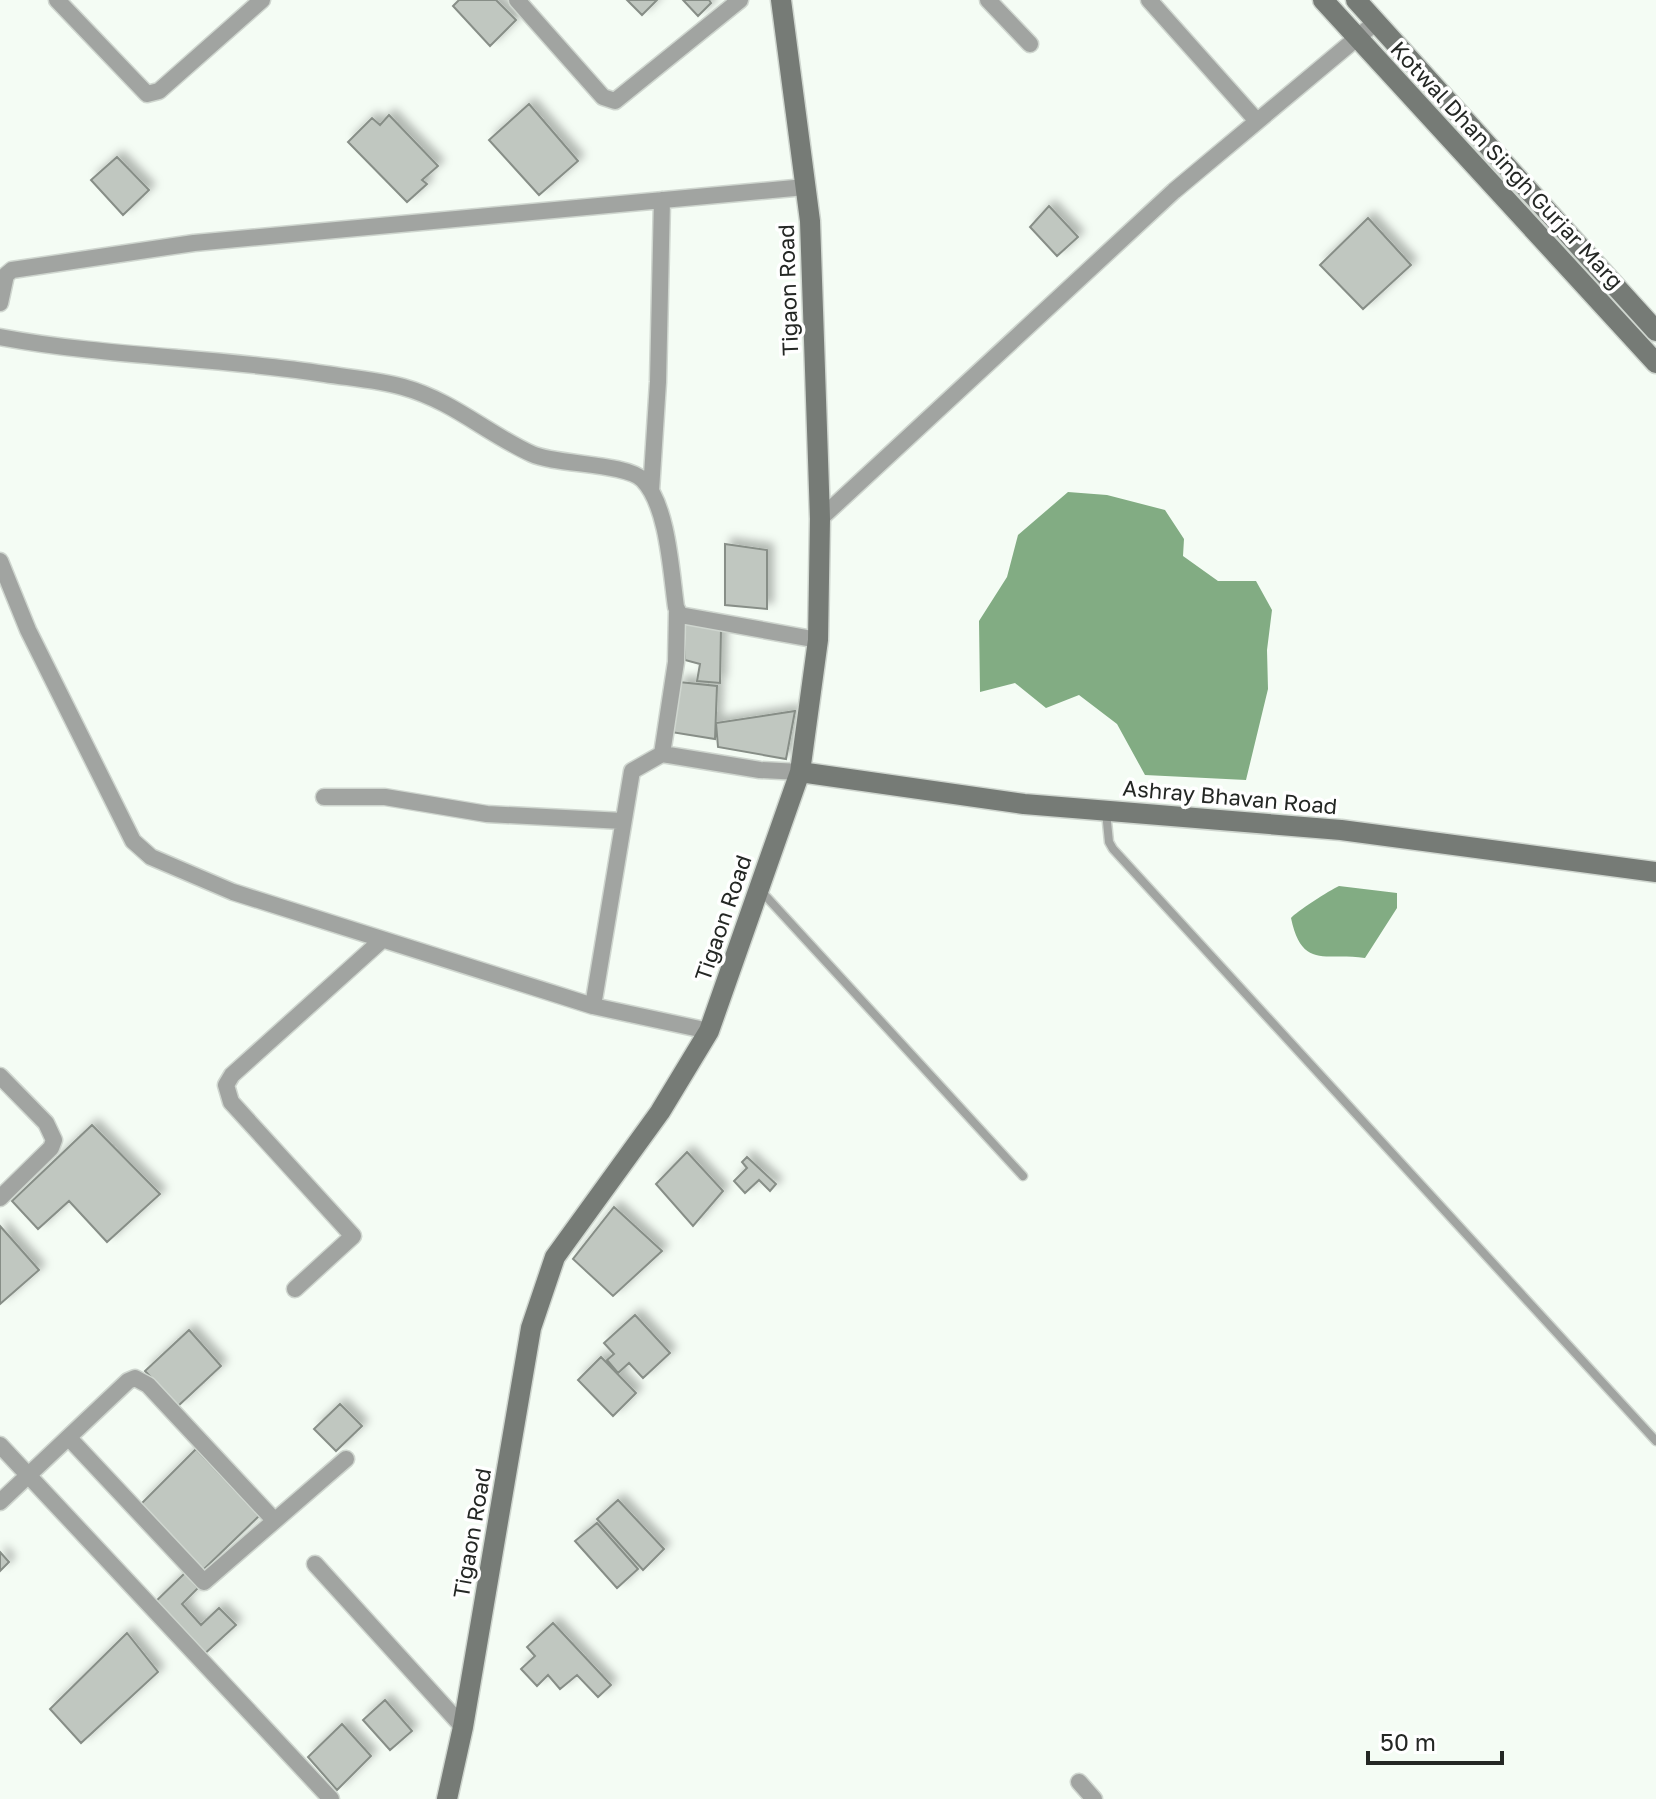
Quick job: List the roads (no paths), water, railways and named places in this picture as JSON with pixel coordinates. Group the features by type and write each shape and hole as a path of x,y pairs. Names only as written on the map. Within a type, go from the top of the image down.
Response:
{"street":[{"path":"57,0 142,91 153,94 262,0"},
{"path":"517,0 603,97 615,101 740,0"},
{"name":"Tigaon Road","path":"447,1799 463,1727 531,1328 555,1257 660,1112 709,1031 800,772 818,640 820,519 810,221 781,0"},
{"path":"988,0 1030,44"},
{"path":"1149,0 1257,121"},
{"name":"Kotwal Dhan Singh Gurjar Marg","path":"1323,0 1656,363"},
{"path":"820,519 1174,191 1357,37 1368,8"},
{"name":"Kotwal Dhan Singh Gurjar Marg","path":"1368,8 1656,331"},
{"path":"0,303 6,275 21,268 194,243 805,187"},
{"path":"662,200 658,382 651,491 664,529 677,612 676,662 662,754"},
{"path":"0,337 71,350 213,358 402,387 464,412 532,454 633,473 651,491"},
{"path":"0,561 28,630 139,849 233,892 382,940 593,1006 709,1031"},
{"path":"677,612 818,640"},
{"path":"593,1006 630,775 662,754 760,770 800,772"},
{"name":"Ashray Bhavan Road","path":"800,772 1024,804 1341,830 1656,872"},
{"path":"324,797 385,797 487,814 623,821"},
{"path":"295,1289 353,1236 231,1102 226,1085 232,1075 382,940"},
{"path":"0,1076 46,1123 54,1140 51,1148 0,1198"},
{"path":"0,1502 128,1381 142,1381 274,1520"},
{"path":"69,1438 204,1582 346,1459"},
{"path":"0,1445 331,1799"},
{"path":"315,1564 463,1727"},
{"path":"1079,1782 1094,1799"}],"lane":[{"path":"1106,811 1109,842 1113,849 1656,1441"},
{"path":"758,888 1023,1176"}]}
